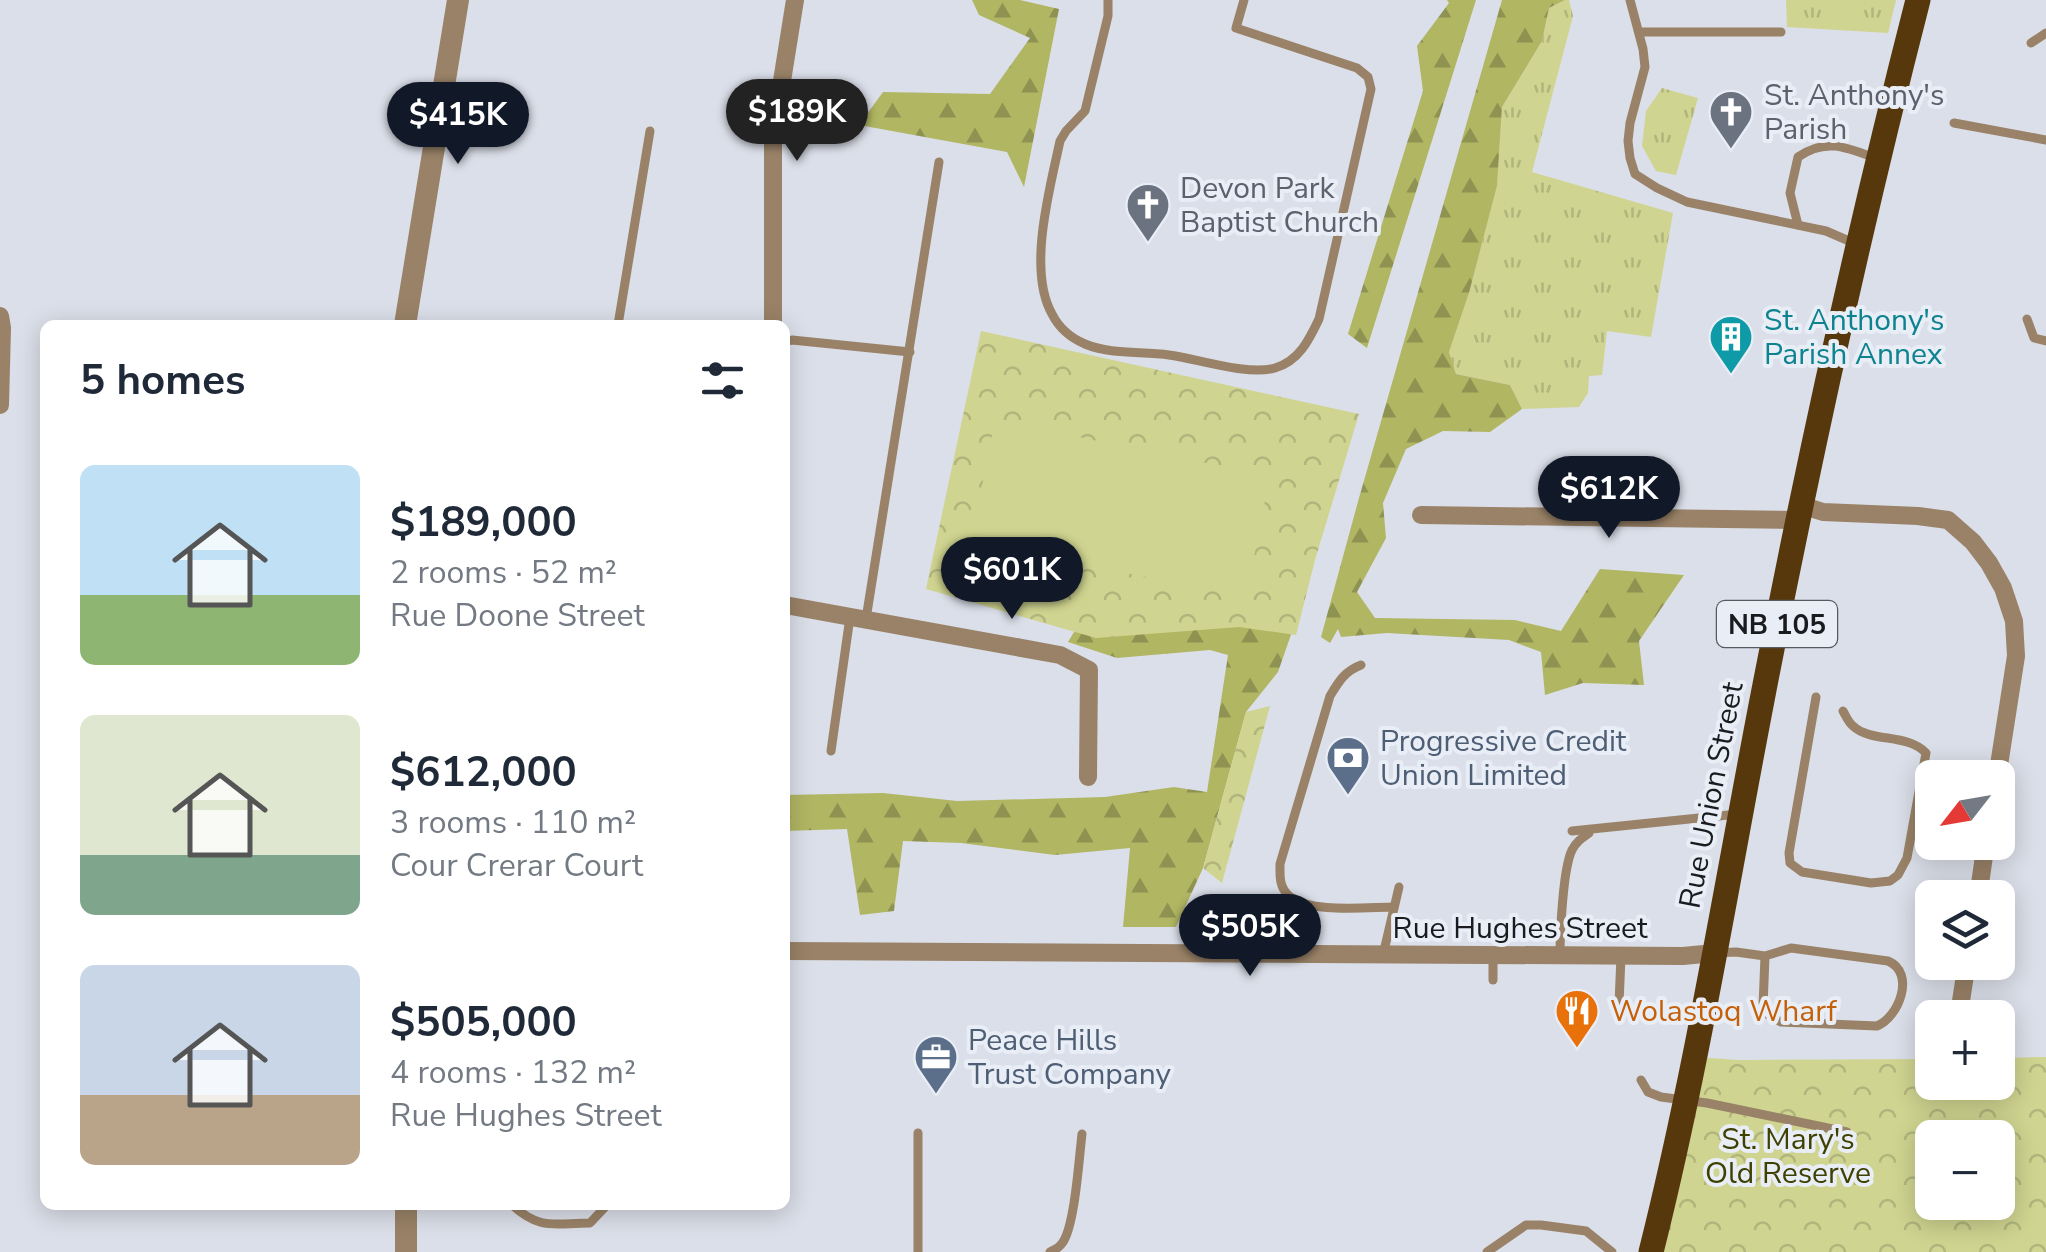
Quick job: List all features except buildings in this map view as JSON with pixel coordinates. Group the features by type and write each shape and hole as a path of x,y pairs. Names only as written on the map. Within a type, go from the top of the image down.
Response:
{"main road":[{"name":"Rue Union Street","path":"1651,1252 1800,513 1918,0"}],"street":[{"path":"406,320 458,0"},
{"path":"774,320 773,136 795,0"},
{"path":"0,316 0,405"},
{"path":"1421,515 1823,512 1948,520 1989,563 2014,621 2016,656 2000,760"},
{"path":"790,606 1060,655 1089,670 1088,777"},
{"name":"Rue Hughes Street","path":"790,951 1494,956 1714,953"},
{"path":"406,1210 406,1252"}],"lane":[{"path":"1108,0 1108,16 1085,112 1060,141 1043,218 1042,271 1050,311 1072,338 1088,346 1263,371 1278,368 1300,352 1319,318 1371,89 1368,76 1357,68 1236,28 1244,0"},
{"path":"1630,0 1644,49 1644,67 1628,140 1636,174 1687,202 1798,224 1859,245"},
{"path":"1639,32 1781,32"},
{"path":"2031,43 2046,33"},
{"path":"1954,123 2046,140"},
{"path":"619,320 650,131"},
{"path":"1798,224 1790,193 1798,157 1823,145 1852,149 1880,160"},
{"path":"831,751 910,352 939,162"},
{"path":"2027,319 2034,338 2046,341"},
{"path":"790,341 910,352"},
{"path":"1361,665 1339,680 1330,696 1280,864 1280,883 1292,899 1313,907 1394,907"},
{"path":"1816,697 1788,858 1802,872 1881,883 1898,875 1907,858 1926,753 1918,745 1863,732 1852,726 1844,711"},
{"path":"1572,832 1740,814"},
{"path":"1560,956 1570,854 1578,840 1592,830"},
{"path":"1382,955 1399,887"},
{"path":"1714,953 1765,956 1791,948 1888,961 1896,964 1903,978 1897,1006 1889,1020 1876,1026 1780,1022 1767,1014 1763,1006 1765,956"},
{"path":"1493,980 1494,956"},
{"path":"1620,1004 1621,956"},
{"path":"1641,1080 1648,1092 1661,1097 1847,1132"},
{"path":"918,1133 918,1252"},
{"path":"1050,1252 1065,1240 1082,1134"},
{"path":"517,1210 539,1224 590,1222 602,1210"},
{"path":"1487,1252 1526,1225 1541,1225 1586,1230 1612,1252"}],"green space":[{"path":"972,0 1020,0 1059,9 1024,187 1007,152 859,125 883,92 990,94 1030,38 979,15"},
{"path":"1447,0 1476,0 1367,348 1348,334 1423,91 1417,46 1449,3"},
{"path":"1502,0 1565,0 1549,8 1542,41 1502,107 1497,186 1449,352 1456,374 1510,385 1522,409 1490,432 1443,431 1406,449 1383,503 1386,538 1357,592 1375,618 1515,620 1561,631 1600,569 1684,575 1639,641 1644,685 1583,683 1545,695 1541,652 1509,640 1387,633 1341,637 1338,629 1330,643 1321,637"},
{"path":"1569,0 1573,16 1532,172 1673,213 1651,337 1607,331 1602,375 1589,376 1588,393 1579,407 1522,409 1510,385 1456,374 1449,352 1497,186 1502,107 1542,41 1549,8"},
{"path":"1786,0 1896,0 1888,33 1787,27"},
{"path":"1662,88 1698,98 1676,175 1656,171 1642,146 1646,111"},
{"path":"981,331 1359,414 1296,635 1239,627 1096,638 926,589"},
{"path":"995,420 1270,476 1246,597 971,542"},
{"path":"1294,626 1278,672 1246,712 1203,868 1176,927 1123,927 1130,848 1055,855 961,843 903,841 894,911 860,915 847,829 790,831 790,795 883,793 957,801 1105,797 1174,787 1207,792 1228,655 1210,650 1117,658 1068,642 1077,627"},
{"path":"1270,706 1222,883 1203,868 1246,712"},
{"name":"St. Mary's Old Reserve","path":"1694,1057 1915,1059 1915,1100 2015,1100 2015,1058 2046,1057 2046,1252 1651,1252"}],"place":[{"name":"St. Anthony's Parish","path":"1731,150"},
{"name":"Devon Park Baptist Church","path":"1148,243"},
{"name":"St. Anthony's Parish Annex","path":"1731,375"},
{"name":"Progressive Credit Union Limited","path":"1348,796"},
{"name":"Wolastoq Wharf","path":"1577,1049"},
{"name":"Peace Hills Trust Company","path":"936,1095"}]}
